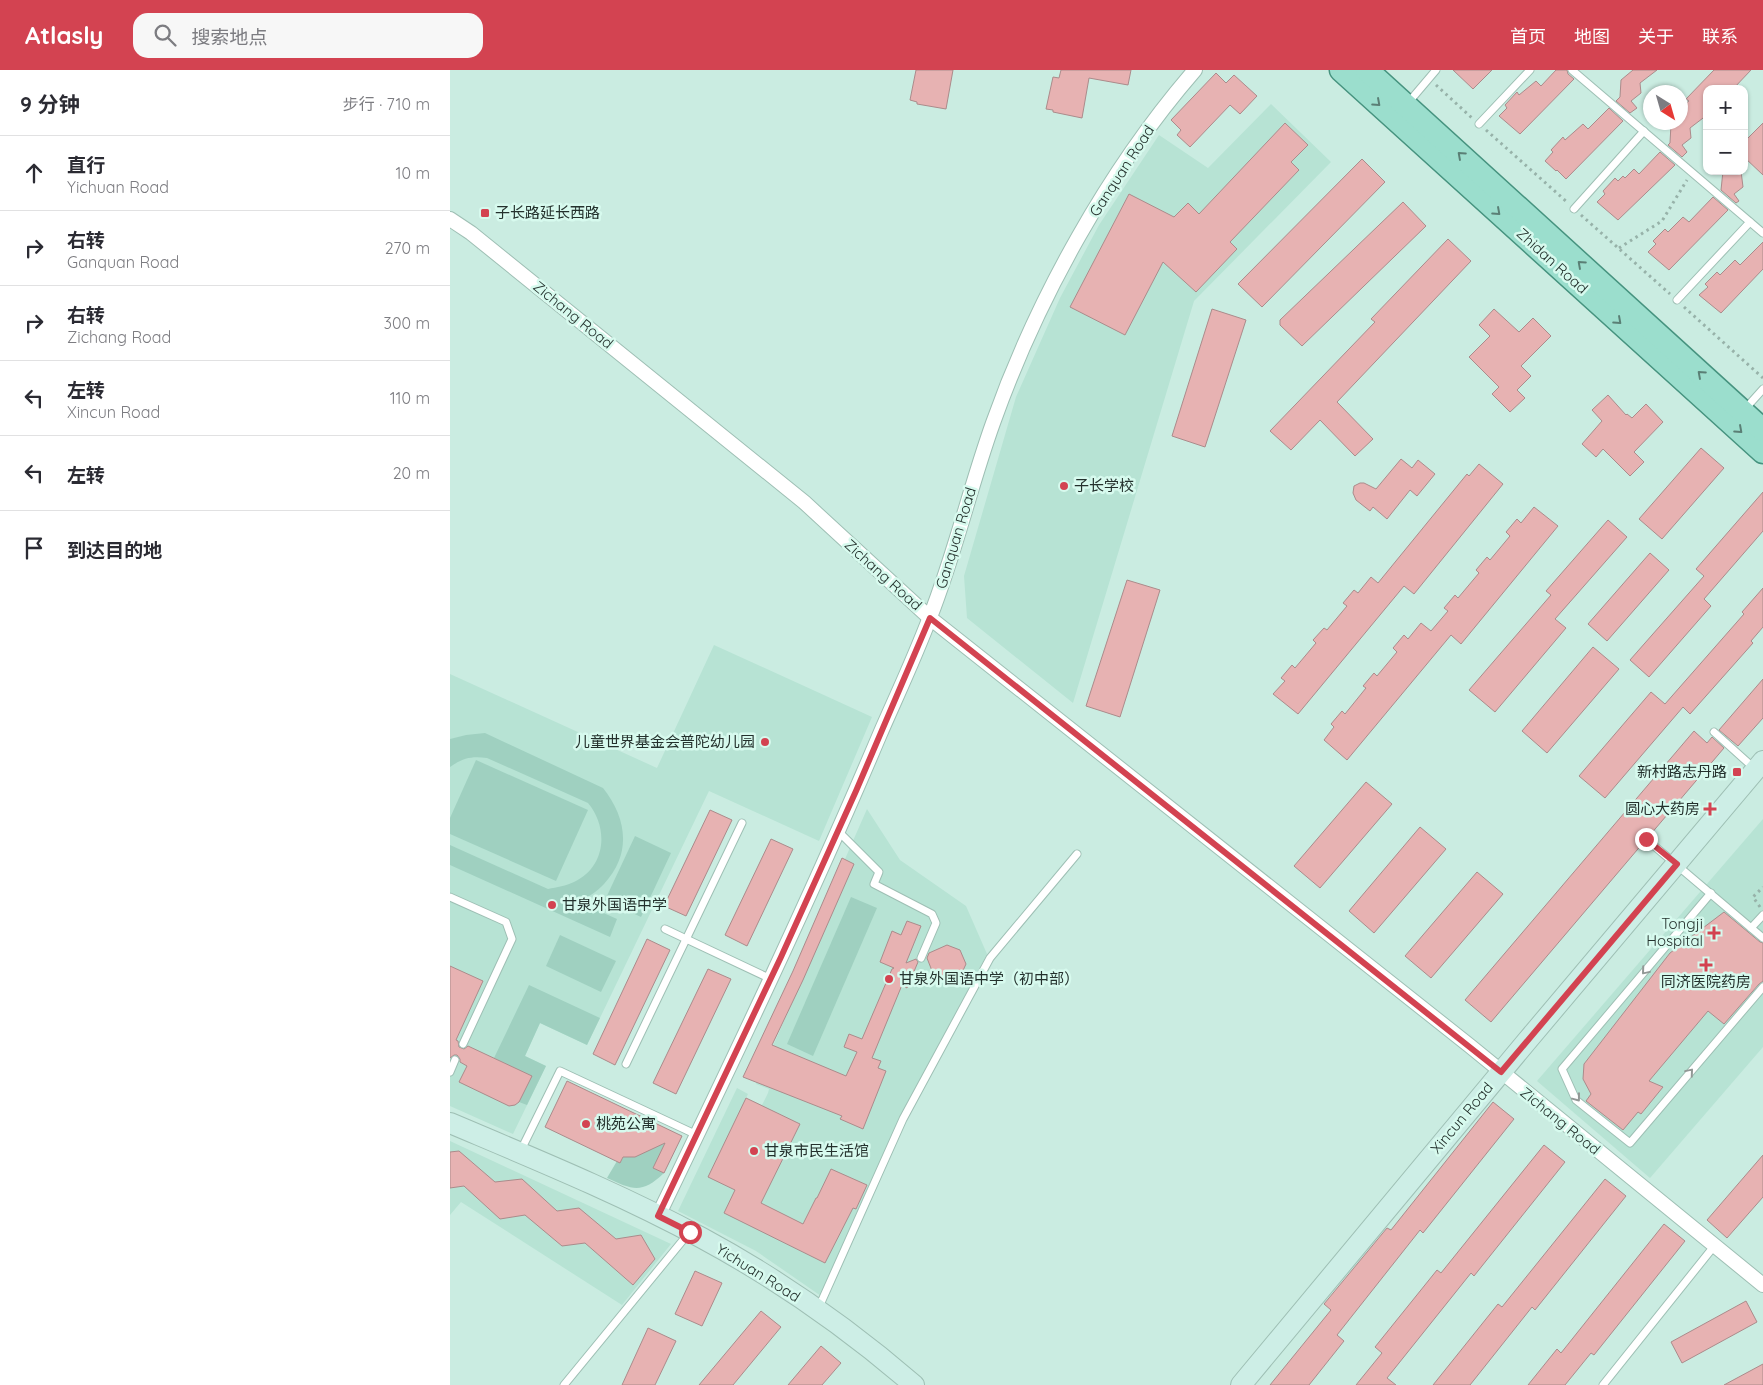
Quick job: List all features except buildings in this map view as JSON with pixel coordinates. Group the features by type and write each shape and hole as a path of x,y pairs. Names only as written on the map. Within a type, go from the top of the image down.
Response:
{"main road":[{"name":"Zhidan Road","path":"1341,70 1763,452"},
{"name":"Zhidan Road","path":"1367,70 1763,430"},
{"name":"Xincun Road","path":"1241,1385 1759,765"},
{"name":"Yichuan Road","path":"450,1123 520,1153 690,1232 770,1278 818,1310 914,1385"}],"street":[{"name":"Ganquan Road","path":"658,1216 838,831 930,618 993,423 1008,382 1044,303 1070,252 1116,176 1141,139 1195,70"},
{"name":"Zichang Road","path":"450,219 471,232 804,502 930,618 1501,1072 1763,1284"}],"lane":[{"path":"1406,106 1436,70"},
{"path":"1479,124 1530,70"},
{"path":"1572,70 1763,232"},
{"path":"1574,208 1644,131"},
{"path":"1677,300 1750,222"},
{"path":"1743,412 1763,389"},
{"path":"1714,732 1759,765"},
{"path":"626,1064 742,823"},
{"path":"838,831 879,872 874,884 932,914 936,924 921,958"},
{"path":"1646,839 1763,938"},
{"path":"818,1310 903,1119 990,958 1077,854"},
{"path":"1711,893 1562,1070 1576,1100 1630,1143 1763,987"},
{"path":"450,896 506,922 512,939 463,1044"},
{"path":"1751,928 1763,915"},
{"path":"665,929 770,979"},
{"path":"450,1072 455,1060"},
{"path":"520,1153 560,1071 696,1135"},
{"path":"564,1385 690,1232"},
{"path":"1603,1385 1715,1245"}],"path":[{"path":"1429,78 1763,378"},
{"path":"1619,248 1662,221 1692,172"},
{"path":"1763,887 1753,897 1763,911"}],"shaded area":[{"name":"子长学校","path":"1271,104 1331,162 1194,301 1073,703 967,618 964,576 1016,397 1060,298 1099,225 1159,135 1208,168"},
{"name":"甘泉外国语中学","path":"714,645 872,717 819,841 709,791 587,1045 540,1023 525,1056 546,1066 513,1134 450,1106 450,674 657,768"},
{"path":"485,733 603,788 611,800 617,811 623,836 619,861 601,887 579,902 617,919 610,937 450,865 450,845 548,889 571,883 585,875 593,867 601,846 599,824 595,813 588,803 487,758 467,758 450,767 450,739"},
{"path":"476,760 588,810 556,881 450,834 450,818"},
{"name":"甘泉外国语中学（初中部）","path":"867,809 900,860 966,906 987,954 901,1116 821,1296 756,1251 678,1211 737,1088 748,1094 746,1098 762,1105 768,1093 769,1089 756,1084 854,864 845,859"},
{"name":"Tongji Hospital","path":"1763,819 1763,1047 1650,1178 1537,1081"},
{"path":"635,836 671,853 641,917 605,900"},
{"path":"851,897 877,908 813,1056 787,1044"},
{"path":"560,935 616,961 601,992 546,966"},
{"path":"529,985 600,1018 587,1045 540,1023 525,1056 546,1066 527,1105 519,1102 531,1076 494,1058"},
{"path":"659,1125 671,1131 653,1168 664,1173 649,1184 637,1188 607,1178 617,1161 620,1163 624,1156 637,1156 642,1153"},
{"path":"450,1141 671,1244 622,1305 461,1202 450,1215"}],"place":[{"name":"子长路延长西路","path":"485,213"},
{"name":"子长学校","path":"1064,486"},
{"name":"儿童世界基金会普陀幼儿园","path":"765,742"},
{"name":"新村路志丹路","path":"1737,772"},
{"name":"圆心大药房","path":"1710,809"},
{"name":"甘泉外国语中学","path":"552,905"},
{"name":"Tongji Hospital","path":"1714,933"},
{"name":"同济医院药房","path":"1706,965"},
{"name":"甘泉外国语中学（初中部）","path":"889,979"},
{"name":"桃苑公寓","path":"586,1124"},
{"name":"甘泉市民生活馆","path":"754,1151"}],"route":[{"path":"690,1232 658,1216 781,957 856,791 930,618 1501,1072 1677,864 1646,839"}]}
